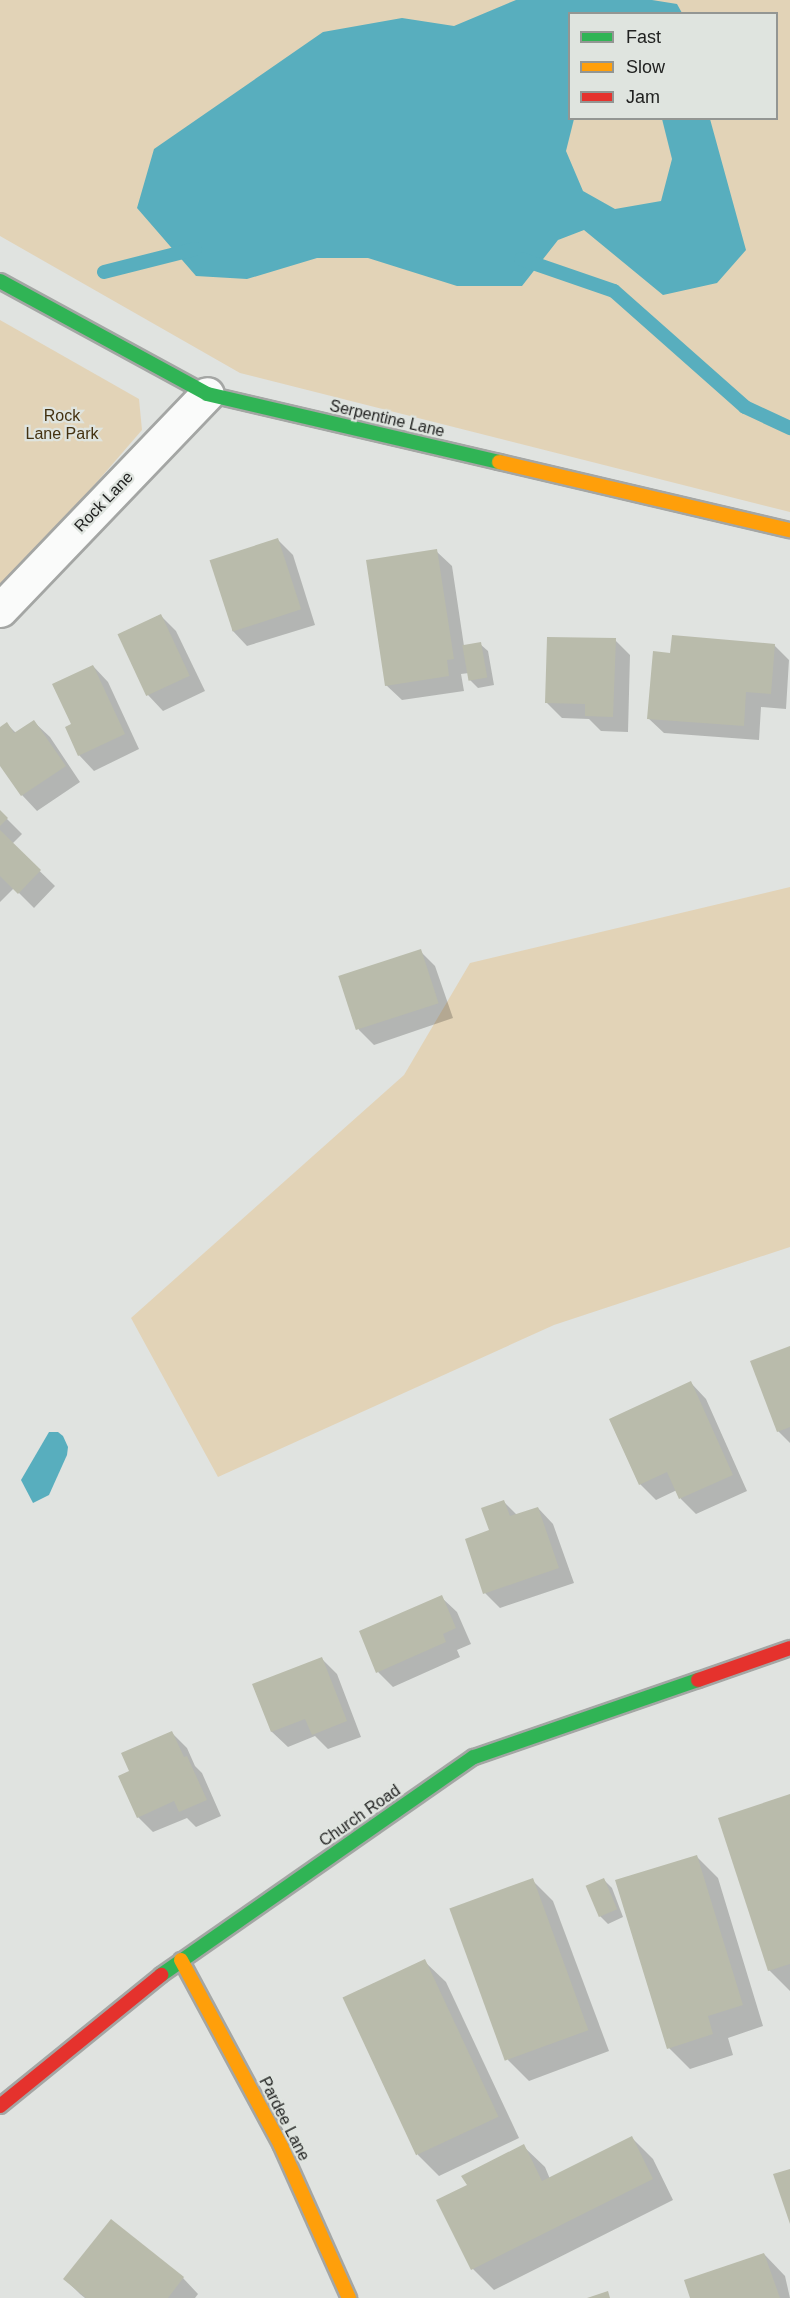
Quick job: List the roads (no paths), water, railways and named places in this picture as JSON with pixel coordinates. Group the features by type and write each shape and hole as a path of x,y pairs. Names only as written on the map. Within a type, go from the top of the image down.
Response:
{"street":[{"name":"Serpentine Lane","path":"0,281 207,394 790,530"},
{"name":"Rock Lane","path":"0,610 207,394"},
{"name":"Church Road","path":"0,2106 181,1960 474,1757 790,1648"},
{"name":"Pardee Lane","path":"181,1960 281,2146 339,2269 349,2298"}],"water":[{"path":"516,0 652,0 677,4 681,12 568,12 568,120 574,120 566,151 583,191 615,209 661,201 672,159 662,120 710,120 746,250 717,283 663,295 584,230 558,240 522,286 457,286 368,258 317,258 247,279 196,276 137,208 154,149 323,32 402,18 454,26"},
{"path":"49,1432 58,1432 63,1436 68,1447 67,1455 49,1495 33,1503 21,1480"}],"waterway":[{"path":"104,272 195,249"},
{"path":"521,259 614,291 745,407 790,428"}],"park label":[{"name":"Rock Lane Park","path":"62,425"}]}
